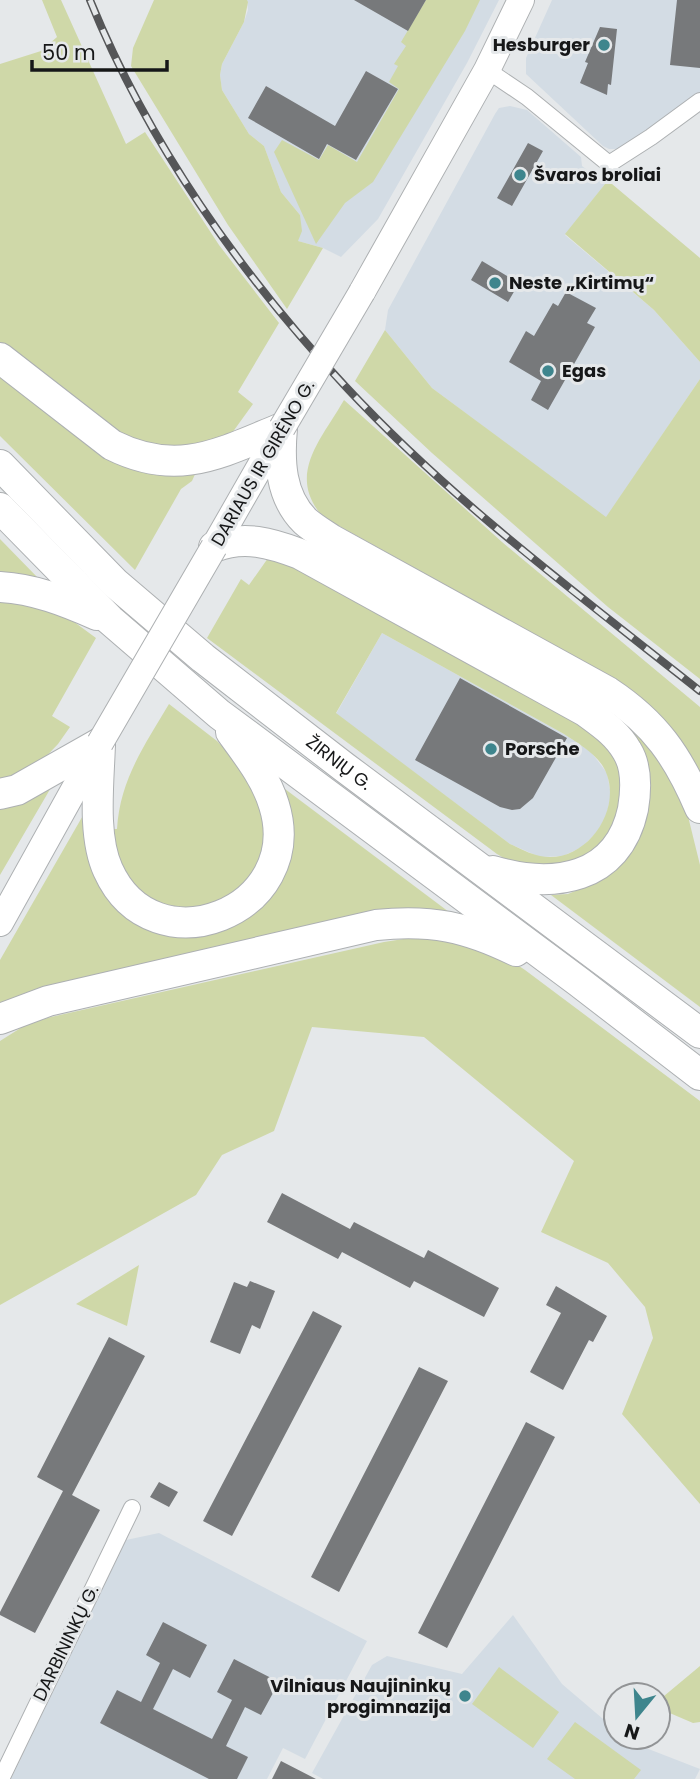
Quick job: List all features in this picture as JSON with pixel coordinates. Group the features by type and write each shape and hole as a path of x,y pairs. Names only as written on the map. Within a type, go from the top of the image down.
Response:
{"highway":[{"path":"0,358 113,445 145,458 181,462 207,457 282,428 280,459 284,483 294,507 305,522 332,540 608,692 632,708 671,750 700,808"},
{"name":"ŽIRNIŲ G.","path":"0,465 115,583 203,658 700,1032"},
{"name":"ŽIRNIŲ G.","path":"0,508 110,620 219,714 579,982"},
{"path":"214,547 240,540 270,542 300,554 585,711 614,733 629,753 634,773 635,795 631,818 621,841 605,860 568,878 546,881 520,879 478,867"},
{"path":"0,587 21,588 54,596 110,620"},
{"path":"100,743 99,833 106,867 114,883 145,912 161,919 186,923 209,920 232,912 251,898 265,881 276,853 278,837 274,805 265,784 219,714"},
{"path":"0,794 17,790 100,743"},
{"path":"0,1019 48,1001 376,925 410,922 452,927 484,935 579,982 700,1075"}],"main road":[{"name":"DARIAUS IR GIRĖNO G.","path":"0,923 100,743 362,292 487,70 522,0"}],"street":[{"path":"487,70 527,97 609,164 700,101"},
{"name":"DARBININKŲ G.","path":"1,1779 132,1508"}],"shaded area":[{"path":"247,0 499,0 467,63 378,219 341,257 323,248 298,241 300,215 281,192 264,146 249,134 222,90 222,64 244,22 248,10"},
{"path":"552,0 700,0 700,93 664,121 620,149 603,146 526,74 526,58"},
{"path":"510,106 527,110 581,157 582,166 605,184 565,235 654,310 700,362 700,379 606,518 432,388 385,330 388,310 495,114 499,108"},
{"path":"382,633 564,734 591,752 607,773 611,795 606,817 597,832 582,847 563,856 540,857 510,844 336,714"},
{"path":"159,1533 367,1641 305,1759 283,1748 267,1779 11,1779 126,1540"},
{"name":"Vilniaus Naujininkų progimnazija","path":"513,1615 562,1684 602,1718 602,1751 654,1751 700,1769 695,1779 323,1779 312,1773 372,1665 387,1656 462,1674"}],"green space":[{"path":"42,0 61,0 126,144 145,132 219,245 279,323 238,392 253,404 232,433 185,452 128,442 0,345 0,64 41,51 57,37"},
{"path":"154,0 248,2 244,22 222,64 222,90 249,134 264,146 281,192 300,215 302,231 298,241 323,248 287,309 228,225 131,66 133,48"},
{"path":"426,0 480,0 465,31 373,182 345,203 316,244 274,152 282,140 319,160 328,145 357,162 399,89 389,82 398,66 394,64 406,46 401,42"},
{"path":"605,184 612,184 700,258 700,362 654,310 565,234"},
{"path":"385,330 432,388 606,517 700,379 700,679 608,607 432,453 355,381"},
{"path":"0,371 155,474 188,475 196,472 192,481 181,489 135,570 0,436"},
{"path":"344,400 502,542 700,707 700,776 669,726 626,686 323,517 312,502 307,487 307,472 317,444"},
{"path":"0,539 39,579 0,576"},
{"path":"273,551 581,719 615,753 621,772 621,812 599,849 559,868 512,863 207,638 241,579 249,585","holes":["382,633 564,734 589,751 604,768 610,790 608,805 595,834 584,845 571,853 556,857 540,856 510,844 336,713"]},
{"path":"0,598 66,616 96,638 52,716 70,727 37,766 0,782"},
{"path":"594,697 652,742 685,804 700,865 700,1007 551,895 568,894 601,880 643,825 648,809 649,793"},
{"path":"169,704 217,741 245,770 269,830 247,890 197,911 146,900 122,875 109,829 117,829 128,779 142,749"},
{"path":"56,779 0,875 0,805"},
{"path":"281,786 449,912 0,1006 0,960 89,805 115,903 233,924 255,913 272,894 283,870"},
{"path":"418,930 493,949 700,1101 700,1504 622,1414 653,1338 645,1307 608,1263 541,1232 574,1161 424,1037 312,1027 274,1131 222,1155 196,1195 0,1305 0,1041 27,1024 51,1017 410,938"},
{"path":"139,1265 127,1326 76,1304"},
{"path":"700,1666 700,1722 693,1723 672,1714 672,1689"},
{"path":"499,1667 559,1712 533,1748 472,1704"},
{"path":"575,1722 602,1742 602,1751 615,1751 641,1770 634,1779 575,1779 547,1759"}],"building":[{"path":"354,0 426,0 408,31"},
{"path":"677,0 700,0 700,68 670,65"},
{"name":"Hesburger","path":"600,27 617,29 611,85 608,84 607,95 580,83 588,63 585,62"},
{"path":"366,71 398,89 356,160 327,144 319,159 248,118 266,86 335,126"},
{"name":"Švaros broliai","path":"528,143 543,151 512,206 497,198"},
{"path":"482,261 519,283 508,302 471,280"},
{"path":"566,292 596,308 587,323 595,327 548,410 531,400 541,381 509,362 526,331 534,336 553,303 558,306"},
{"name":"Porsche","path":"460,678 567,738 533,798 520,809 500,807 415,760"},
{"path":"282,1193 350,1229 354,1222 424,1258 428,1250 499,1288 484,1317 414,1281 410,1288 342,1252 338,1259 267,1222"},
{"path":"250,1281 275,1291 260,1329 252,1325 240,1354 210,1342 234,1282 247,1287"},
{"path":"556,1286 607,1316 593,1342 589,1340 563,1390 530,1372 561,1313 546,1305"},
{"path":"313,1311 342,1326 232,1536 203,1521"},
{"path":"109,1337 145,1356 72,1495 100,1510 35,1633 0,1615 0,1612 63,1491 37,1477"},
{"path":"419,1367 448,1381 339,1592 311,1577"},
{"path":"526,1422 555,1437 447,1648 418,1633"},
{"path":"159,1482 178,1492 169,1507 150,1497"},
{"path":"163,1622 207,1645 190,1678 173,1669 153,1709 212,1739 232,1700 217,1692 234,1659 279,1682 261,1715 245,1707 226,1746 248,1757 237,1779 209,1779 100,1723 117,1690 141,1702 160,1663 146,1655"},
{"path":"281,1761 316,1779 272,1779"}],"railway":[{"path":"90,0 113,53 169,156 234,253 307,344 387,429 473,508 700,691"}],"place":[{"name":"Hesburger","path":"604,45"},
{"name":"Švaros broliai","path":"520,175"},
{"name":"Neste „Kirtimų“","path":"495,283"},
{"name":"Egas","path":"548,371"},
{"name":"Porsche","path":"491,749"},
{"name":"Vilniaus Naujininkų progimnazija","path":"465,1696"}]}
